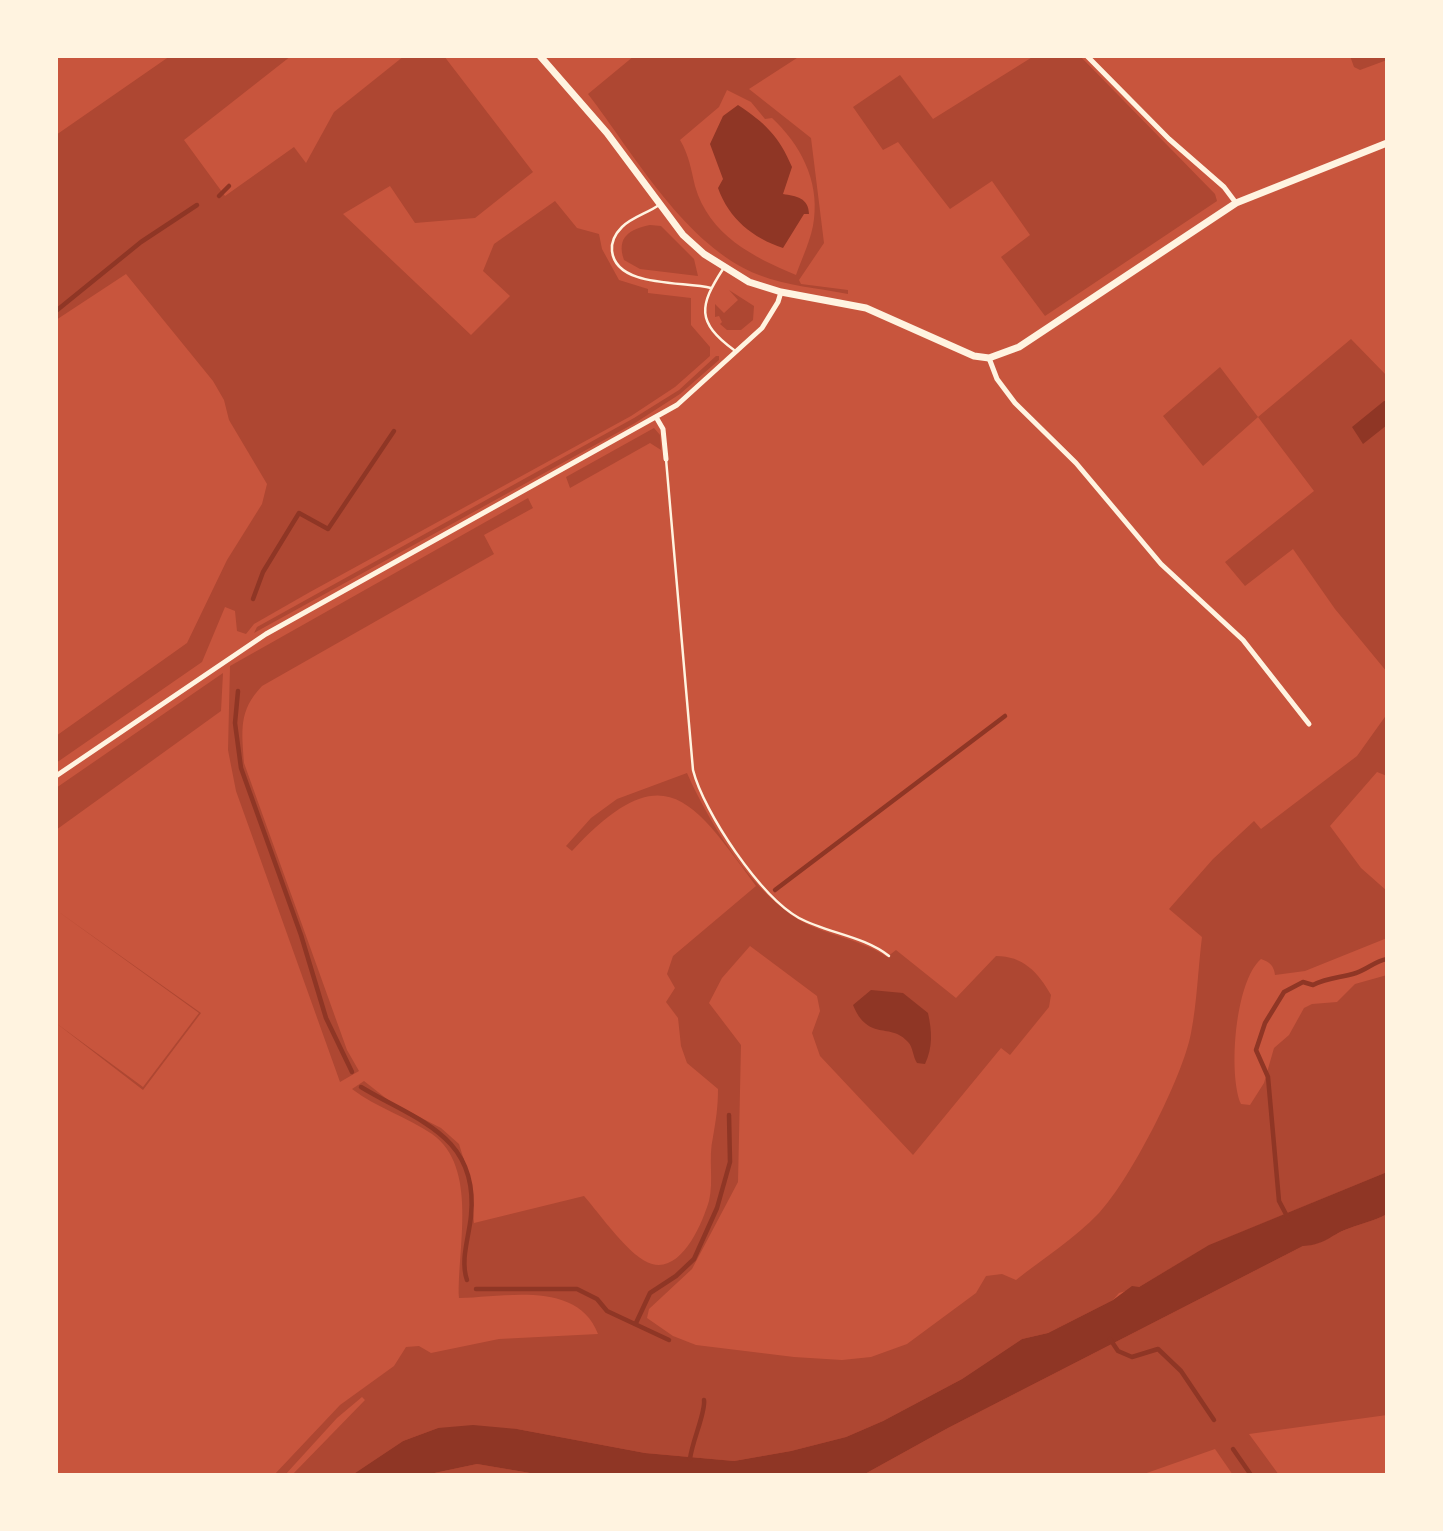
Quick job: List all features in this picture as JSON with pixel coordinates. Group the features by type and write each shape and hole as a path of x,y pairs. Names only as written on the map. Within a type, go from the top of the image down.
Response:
{"street":[{"path":"540,56 607,133 683,235 724,268 749,282 781,292 866,308 974,356 989,358 1019,347 1236,203 1387,143"},
{"path":"1087,56 1206,174 1224,187 1236,203"},
{"path":"56,776 266,634 677,405 737,352 771,316 781,292"},
{"path":"989,358 997,379 1014,401 1090,479 1161,565 1243,640 1309,724"},
{"path":"656,417 663,429 666,459"}],"lane":[{"path":"659,205 622,226 615,235 611,246 615,263 630,275 644,279 711,288"},
{"path":"724,268 704,302 704,316 712,332 737,352"},
{"path":"666,459 693,771 705,807 765,889 787,910 801,919 889,956"}],"shaded area":[{"path":"170,56 291,56 184,140 225,196 294,147 306,163 334,112 404,56 444,56 533,172 475,218 415,223 390,186 343,214 471,335 510,296 483,271 494,244 555,201 577,228 599,234 602,249 619,280 648,289 648,293 691,298 691,325 710,347 710,356 675,387 631,416 310,592 254,624 246,634 237,631 235,611 225,607 202,662 56,763 56,736 187,643 227,560 262,504 267,484 229,420 224,400 213,381 126,274 56,320 56,135"},
{"path":"634,56 800,56 749,89 811,138 824,243 799,280 801,284 848,290 848,294 792,284 759,275 733,262 708,243 663,196 588,94","holes":["727,90 751,102 765,119 772,118 791,139 810,177 815,205 814,219 796,275 749,252 722,231 702,203 680,140 719,107"]},
{"path":"1034,56 1080,56 1215,194 1217,201 1045,316 1001,257 1030,235 992,181 950,209 898,142 883,150 853,107 900,75 933,119"},
{"path":"1350,56 1387,56 1387,60 1360,70 1354,67"},
{"path":"738,105 764,124 787,156 792,167 783,194 801,199 807,204 809,214 804,214 783,248 762,239 743,226 729,209 718,188 723,179 710,144 723,116"},
{"path":"650,225 661,226 694,259 698,276 640,269 624,260 622,245 626,235"},
{"path":"729,290 754,306 753,320 741,330 727,330 720,324 722,322 719,316 715,317 715,304 724,313 738,300"},
{"path":"1351,339 1387,376 1387,672 1335,609 1293,549 1245,586 1225,562 1314,491 1258,417"},
{"path":"719,356 719,360 680,394 635,423 254,633 257,627 634,418 679,390"},
{"path":"1220,367 1258,417 1203,466 1163,416"},
{"path":"1387,401 1387,425 1363,444 1352,427"},
{"path":"654,428 660,435 661,450 650,443 570,488 566,477"},
{"path":"528,498 533,508 484,535 494,554 262,686 245,713 242,731 244,763 347,1050 359,1071 340,1082 236,791 228,750 230,666"},
{"path":"223,673 221,711 56,830 56,788"},
{"path":"1387,714 1387,776 1377,772 1330,826 1361,868 1387,891 1387,938 1305,971 1275,975 1271,965 1261,959 1252,970 1240,1007 1236,1028 1235,1072 1241,1104 1250,1105 1264,1083 1274,1048 1289,1035 1304,1008 1312,1004 1337,1002 1355,984 1387,975 1387,1172 1210,1245 1139,1287 1119,1293 1113,1300 1048,1333 1022,1339 962,1379 883,1421 846,1437 791,1451 734,1461 645,1453 517,1429 438,1428 403,1441 352,1475 292,1475 365,1400 362,1397 337,1418 285,1475 274,1475 340,1405 394,1366 406,1347 419,1346 431,1353 499,1339 598,1334 588,1317 574,1305 557,1299 538,1295 459,1298 462,1210 461,1187 456,1167 447,1149 432,1134 352,1089 364,1081 392,1103 441,1128 459,1144 471,1183 474,1223 584,1196 635,1254 652,1264 663,1265 681,1254 696,1233 709,1201 718,1089 687,1063 681,1046 678,1018 666,1002 675,988 667,974 673,956 756,886 713,830 694,811 674,799 654,796 631,802 604,821 572,851 566,846 591,818 617,799 687,773 708,814 736,858 770,897 807,924 887,957 896,950 956,998 996,956 1022,962 1041,979 1051,995 1049,1007 1010,1055 1001,1048 913,1155 820,1056 812,1033 820,1011 817,996 750,946 722,978 709,1003 741,1045 738,1182 692,1269 649,1309 647,1318 673,1336 696,1345 794,1357 842,1360 871,1357 907,1344 976,1293 986,1276 1002,1274 1016,1280 1080,1231 1112,1198 1140,1153 1167,1101 1191,1033 1202,937 1169,909 1213,859 1254,821 1261,829 1357,756"},
{"path":"56,910 201,1013 143,1090 56,1023 143,1087 199,1013"},
{"path":"871,990 903,993 928,1013 931,1039 925,1064 917,1063 910,1044 901,1036 873,1028 859,1016 853,1005"},
{"path":"1387,1172 1387,1214 1343,1230 1317,1244 1303,1246 948,1428 863,1475 542,1475 477,1464 425,1475 352,1475 403,1441 438,1428 473,1425 517,1429 645,1453 734,1461 791,1451 846,1437 883,1421 962,1379 1022,1339 1048,1333 1113,1300 1132,1286 1139,1287 1209,1245"},
{"path":"1387,1214 1387,1415 1249,1434 1279,1475 1233,1475 1215,1449 1141,1475 863,1475 948,1428 1303,1246 1316,1244"},
{"path":"477,1464 542,1475 425,1475"}],"waterway":[{"path":"219,196 229,186"},
{"path":"56,311 141,242 197,205"},
{"path":"253,599 263,572 299,513 328,529 394,431"},
{"path":"238,691 235,723 241,768 301,935 326,1018 352,1072"},
{"path":"775,890 1005,716"},
{"path":"1288,1218 1279,1201 1268,1077 1256,1050 1265,1023 1284,992 1303,982 1313,985 1356,973 1387,959"},
{"path":"361,1087 423,1121 440,1134 465,1166 471,1189 471,1216 465,1256 467,1280"},
{"path":"636,1323 650,1293 676,1276 694,1259 717,1208 730,1162 729,1115"},
{"path":"476,1289 577,1289 597,1299 607,1311 669,1340"},
{"path":"1110,1339 1118,1351 1132,1357 1158,1349 1181,1371 1214,1420"},
{"path":"690,1459 704,1400"},
{"path":"1233,1449 1251,1475"}]}
